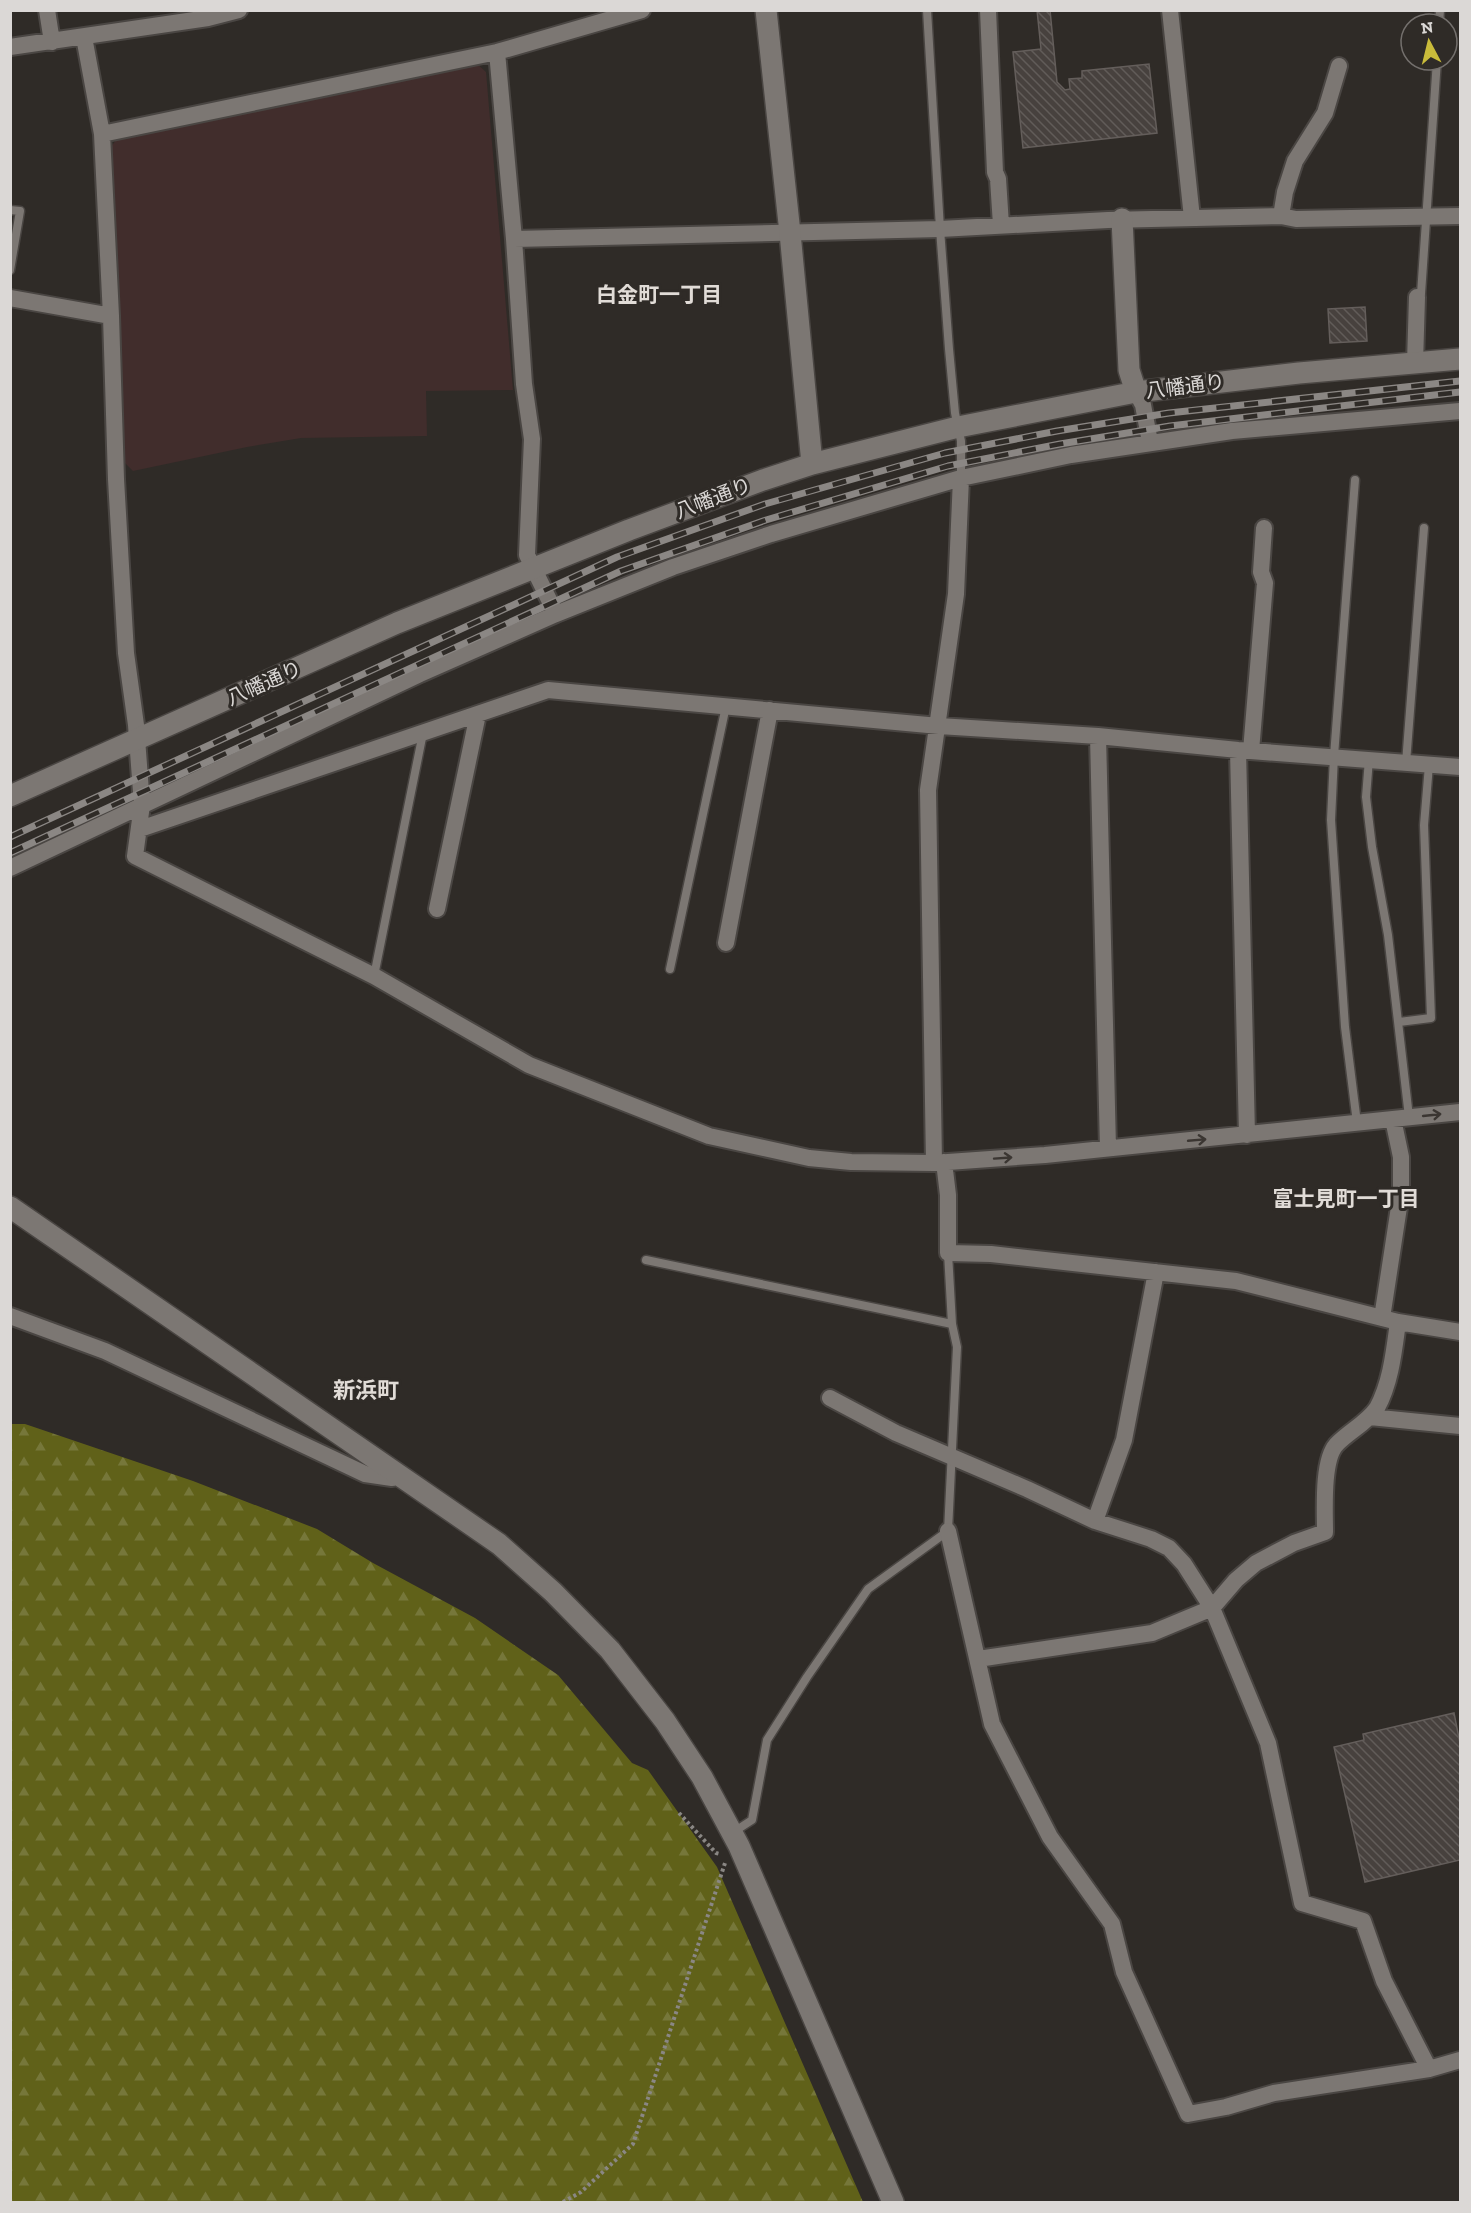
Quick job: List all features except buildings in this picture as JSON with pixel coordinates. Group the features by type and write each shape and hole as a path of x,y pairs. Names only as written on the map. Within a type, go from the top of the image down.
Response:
{"street":[{"path":"46,10 52,42"},
{"path":"10,47 208,18 239,10"},
{"path":"102,134 497,52 642,10"},
{"path":"766,10 812,464"},
{"path":"987,10 994,172 998,179 1001,225"},
{"path":"1170,10 1192,218"},
{"path":"84,37 102,134 116,479 125,630 142,805 135,856 374,975 530,1065 709,1136 809,1158 851,1162 939,1162 1045,1155 1461,1112"},
{"path":"497,52 524,384 532,439 526,555 556,614"},
{"path":"1281,216 1285,192 1295,161 1325,113 1340,66"},
{"path":"514,239 940,229 1122,219 1461,216"},
{"path":"1122,219 1129,369 1136,392 1143,405 1150,442"},
{"path":"1415,363 1417,297"},
{"path":"10,298 111,316"},
{"name":"八幡通り","path":"10,796 397,623 533,568 763,480 812,464 958,427 1136,392 1299,373 1461,359"},
{"path":"10,868 409,679 556,614 716,552 962,478 1071,455 1232,431 1461,411"},
{"path":"962,478 956,594 928,801 939,1162 948,1195 948,1253 991,1254 1236,1281 1390,1320 1461,1332"},
{"path":"1247,1135 1244,750 1265,582 1261,572 1264,528"},
{"path":"140,829 548,690 939,726 1098,736 1461,767"},
{"path":"726,943 770,710"},
{"path":"437,909 478,714"},
{"path":"1098,736 1108,1148"},
{"path":"978,1659 1152,1633 1212,1608 1236,1580 1256,1563 1294,1543 1325,1532 1326,1474 1334,1448 1370,1417 1377,1406 1390,1372 1390,1320 1401,1194 1401,1118"},
{"path":"10,1208 500,1544 554,1592 609,1650 665,1722 702,1777 893,2202"},
{"path":"1095,1521 1124,1440 1156,1272"},
{"path":"10,1316 105,1351 366,1474 392,1478 398,1473"},
{"path":"830,1398 896,1433 1095,1521 1151,1539 1169,1548 1184,1564 1212,1608 1268,1743 1302,1903 1363,1921 1384,1981 1429,2069"},
{"path":"1370,1417 1461,1426"},
{"path":"948,1531 992,1724 1050,1837 1112,1924 1124,1972 1188,2114 1226,2107 1274,2093 1429,2069 1461,2060"}],"lane":[{"path":"927,10 940,229 949,349 961,441 962,478"},
{"path":"1417,297 1421,294 1436,72"},
{"path":"10,210 20,211 10,270"},
{"path":"1355,480 1331,820 1345,1027 1357,1123"},
{"path":"1406,763 1424,528"},
{"path":"670,969 726,706"},
{"path":"374,975 423,733"},
{"path":"1369,759 1367,807 1388,934 1399,1022 1401,1118"},
{"path":"1399,1022 1431,1018 1424,825 1429,765"},
{"path":"731,1842 752,1820 767,1740 868,1589 948,1531 957,1347 952,1324 948,1253"},
{"path":"646,1260 952,1324"}],"path":[{"path":"678,1813 716,1853 722,1855 731,1842"},
{"path":"563,2202 581,2192 633,2144 725,1862"}],"shaded area":[{"path":"476,63 486,72 513,390 426,391 427,436 301,438 133,471 123,461 110,148 119,136"}],"green space":[{"path":"11,1424 25,1424 193,1481 317,1529 373,1563 475,1618 558,1675 632,1763 648,1770 717,1867 863,2202 11,2202"}],"railway":[{"path":"10,837 617,557 765,504 945,453 1057,431 1169,413 1460,381"},
{"path":"10,853 621,571 766,520 948,466 1060,444 1170,426 1460,392"}],"district":[{"name":"白金町一丁目","path":"659,294"},
{"name":"富士見町一丁目","path":"1346,1198"},
{"name":"新浜町","path":"366,1390"}]}
